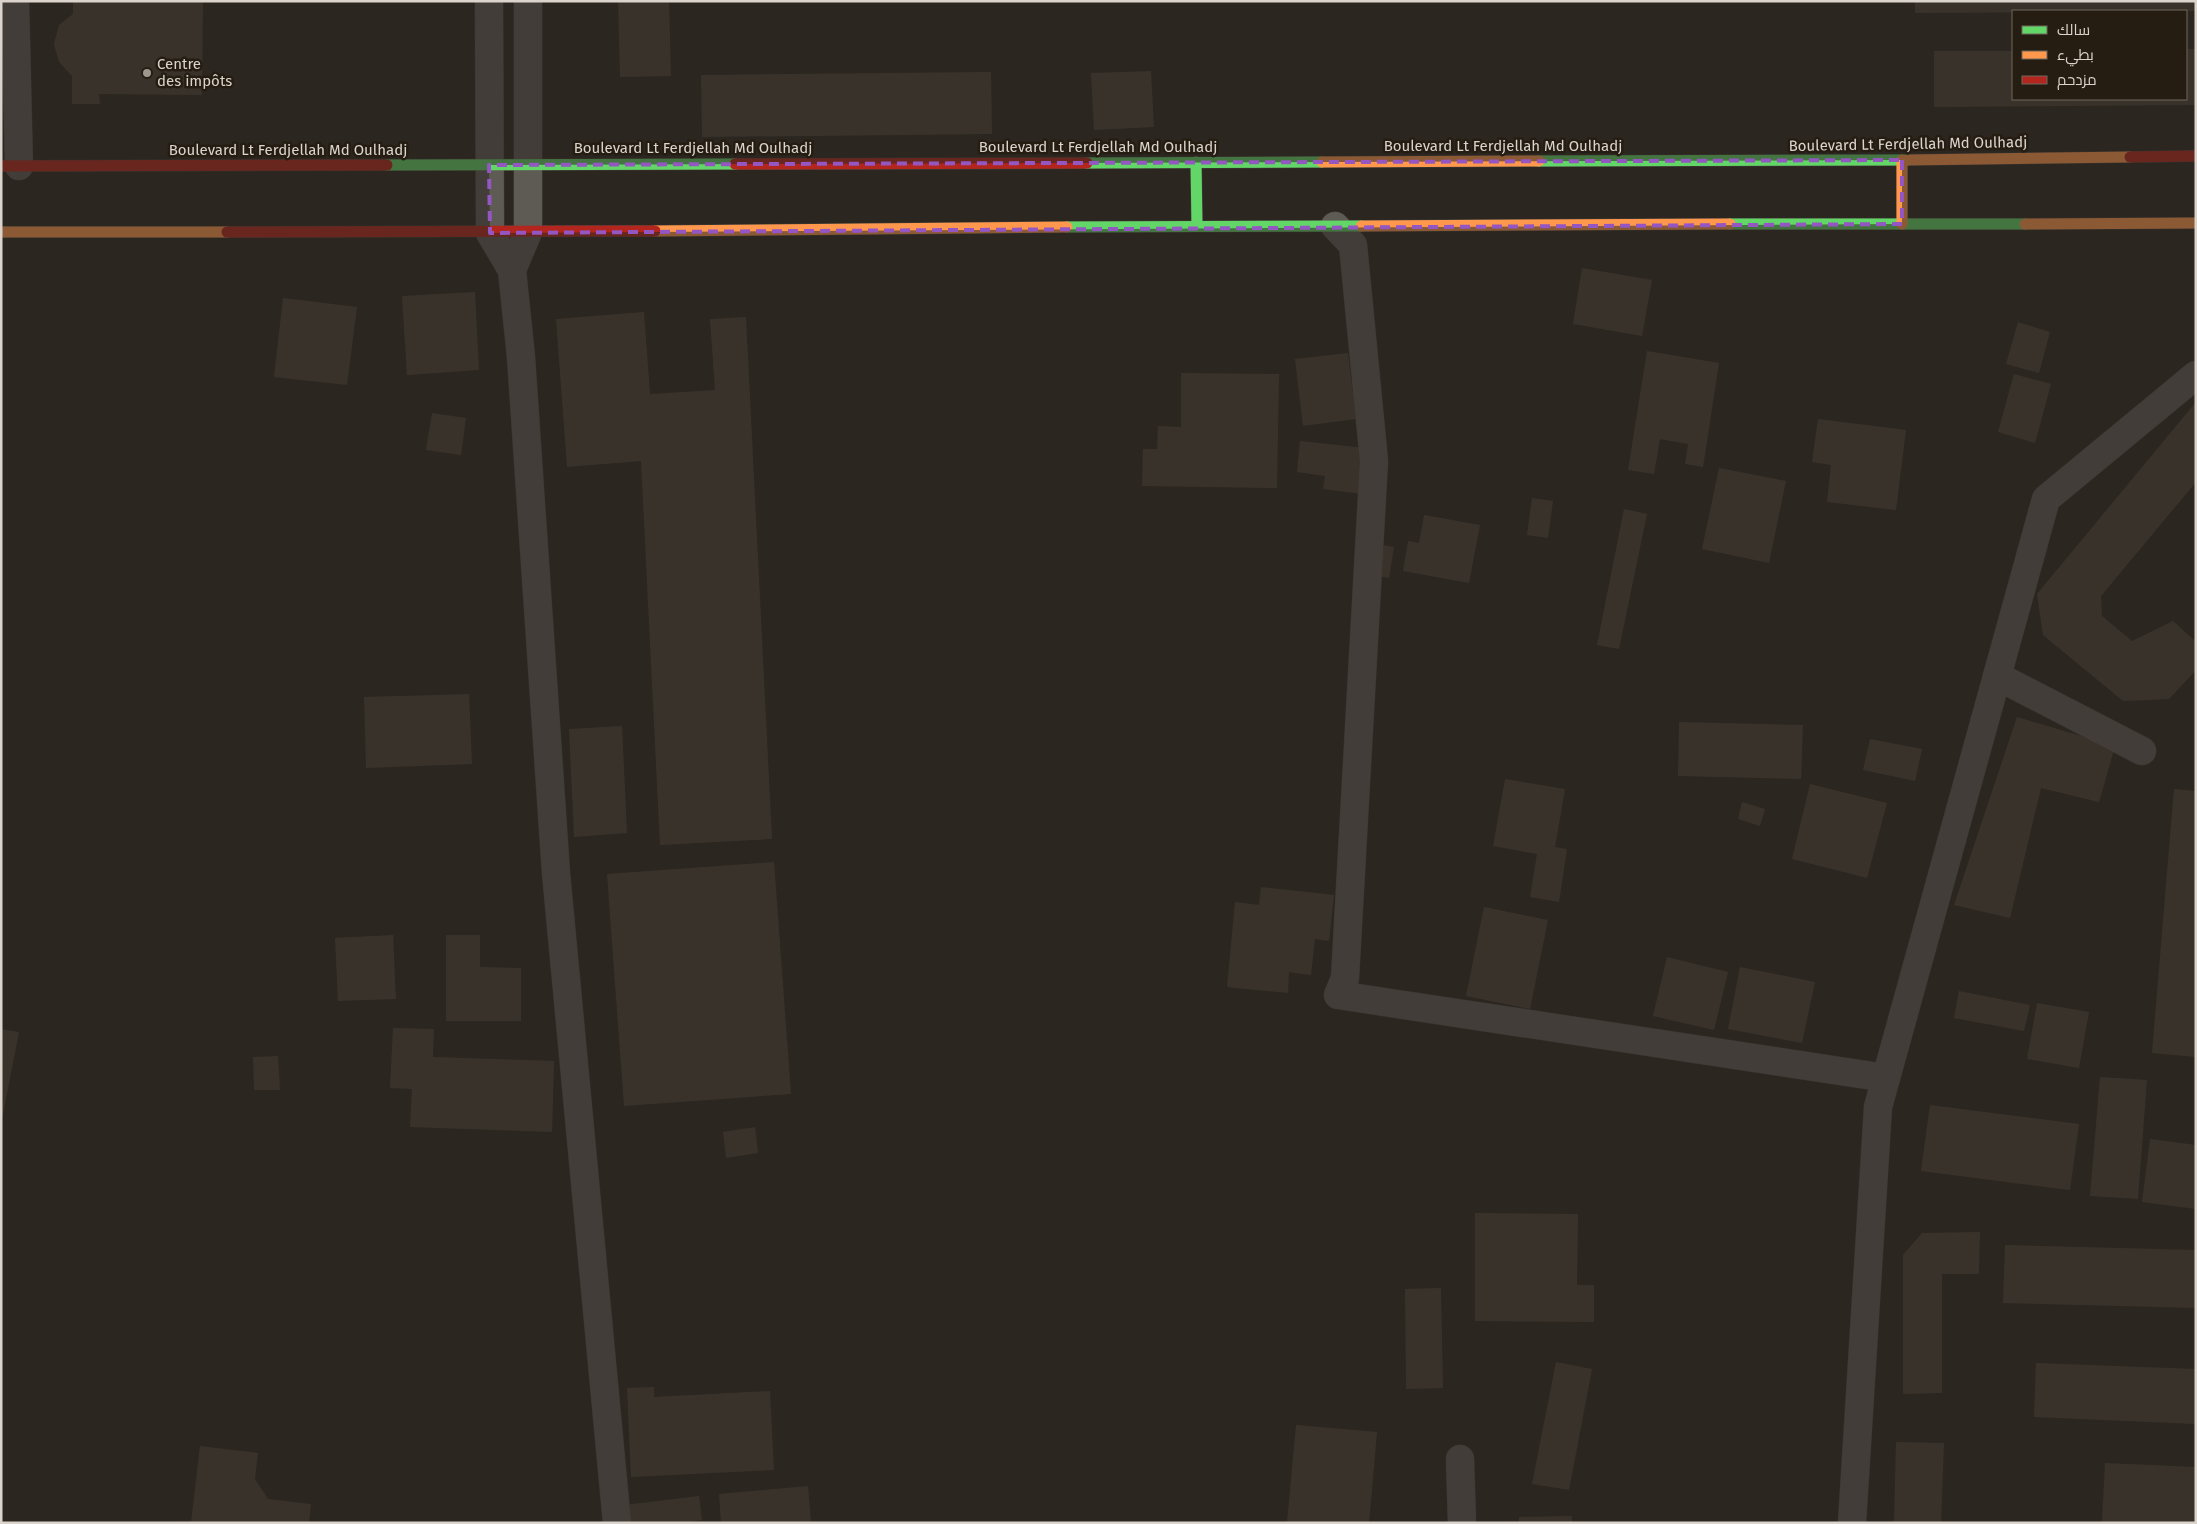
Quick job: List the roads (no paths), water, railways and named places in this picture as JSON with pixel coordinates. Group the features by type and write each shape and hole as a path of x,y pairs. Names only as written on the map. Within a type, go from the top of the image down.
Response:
{"street":[{"path":"10,166 15,1"},
{"path":"489,1 490,233 512,270 522,367 556,873 616,1523"},
{"path":"512,270 528,232 528,1"},
{"name":"Boulevard Lt Ferdjellah Md Oulhadj","path":"10,166 1902,160 2196,156"},
{"path":"1902,160 1902,224"},
{"path":"1196,162 1198,226"},
{"path":"1,232 490,233 1198,226 2196,222"},
{"path":"1335,226 1353,245 1374,461 1345,978 1338,995 1886,1078"},
{"path":"1852,1523 1878,1107 2046,499 2196,375"},
{"path":"1997,676 2142,751"},
{"path":"1460,1459 1462,1523"}],"place":[{"name":"Centre des impôts","path":"147,73"}]}
